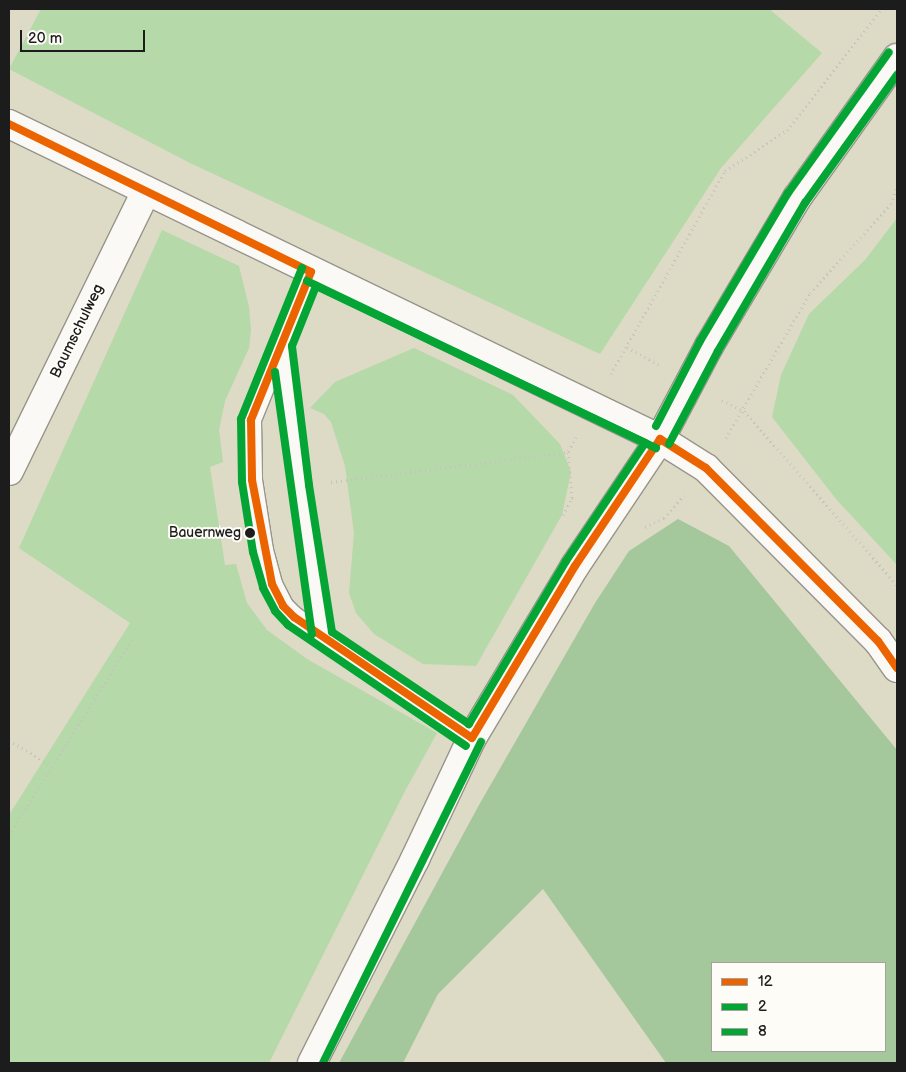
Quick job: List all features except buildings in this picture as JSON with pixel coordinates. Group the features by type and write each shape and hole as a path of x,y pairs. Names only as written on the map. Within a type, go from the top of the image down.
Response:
{"street":[{"path":"312,1063 415,860 472,738 608,515 660,439 689,382 797,198 897,58"},
{"path":"9,124 311,272 660,439 706,468 878,641 897,668"},
{"name":"Baumschulweg","path":"9,471 146,191"}],"lane":[{"path":"311,272 251,420 252,480 263,550 277,596 294,617 472,738"},
{"path":"282,345 299,486 323,638"}],"path":[{"path":"882,9 787,130 725,171 568,452 572,498 608,515 632,533 664,518 706,468 744,412 810,293 891,204 897,187"},
{"path":"626,347 744,412 897,585"},
{"path":"299,486 568,452"},
{"path":"9,835 133,638"},
{"path":"9,740 52,766"}],"green space":[{"path":"41,9 769,9 822,53 721,168 600,354 190,163 9,69"},
{"path":"897,218 897,565 836,499 772,417 781,375 809,314 865,260"},
{"path":"162,230 239,266 249,307 251,330 249,348 225,401 219,430 223,462 210,467 225,565 236,564 247,603 267,630 307,659 437,733 405,791 269,1063 9,1063 9,815 130,623 19,548"},
{"path":"414,348 513,395 560,444 571,472 562,515 476,666 423,664 374,634 356,613 349,593 354,533 345,466 331,422 324,414 310,408 335,382"},
{"path":"678,519 729,546 897,750 897,1063 666,1063 543,889 438,994 403,1063 339,1063 479,805 595,603 629,551"}],"transit line":[{"name":"8","path":"656,426 700,341 788,193 889,52"},
{"name":"2","path":"669,444 718,351 805,203 897,75"},
{"name":"12","path":"9,124 311,272"},
{"name":"2","path":"302,268 241,419 242,482 253,552 263,588 275,611 288,625 466,746"},
{"name":"12","path":"311,272 251,420 252,480 272,584 283,606 294,617 472,738"},
{"name":"2","path":"307,281 656,448"},
{"name":"8","path":"316,286 645,443 566,561 469,724 332,632 309,485 292,346 316,286"},
{"name":"2","path":"275,372 312,634"},
{"name":"12","path":"660,439 706,468 878,641 897,668"},
{"name":"12","path":"472,738 575,566 660,439"},
{"name":"2","path":"323,1063 481,742"}],"place":[{"name":"Bauernweg","path":"250,533"}]}
